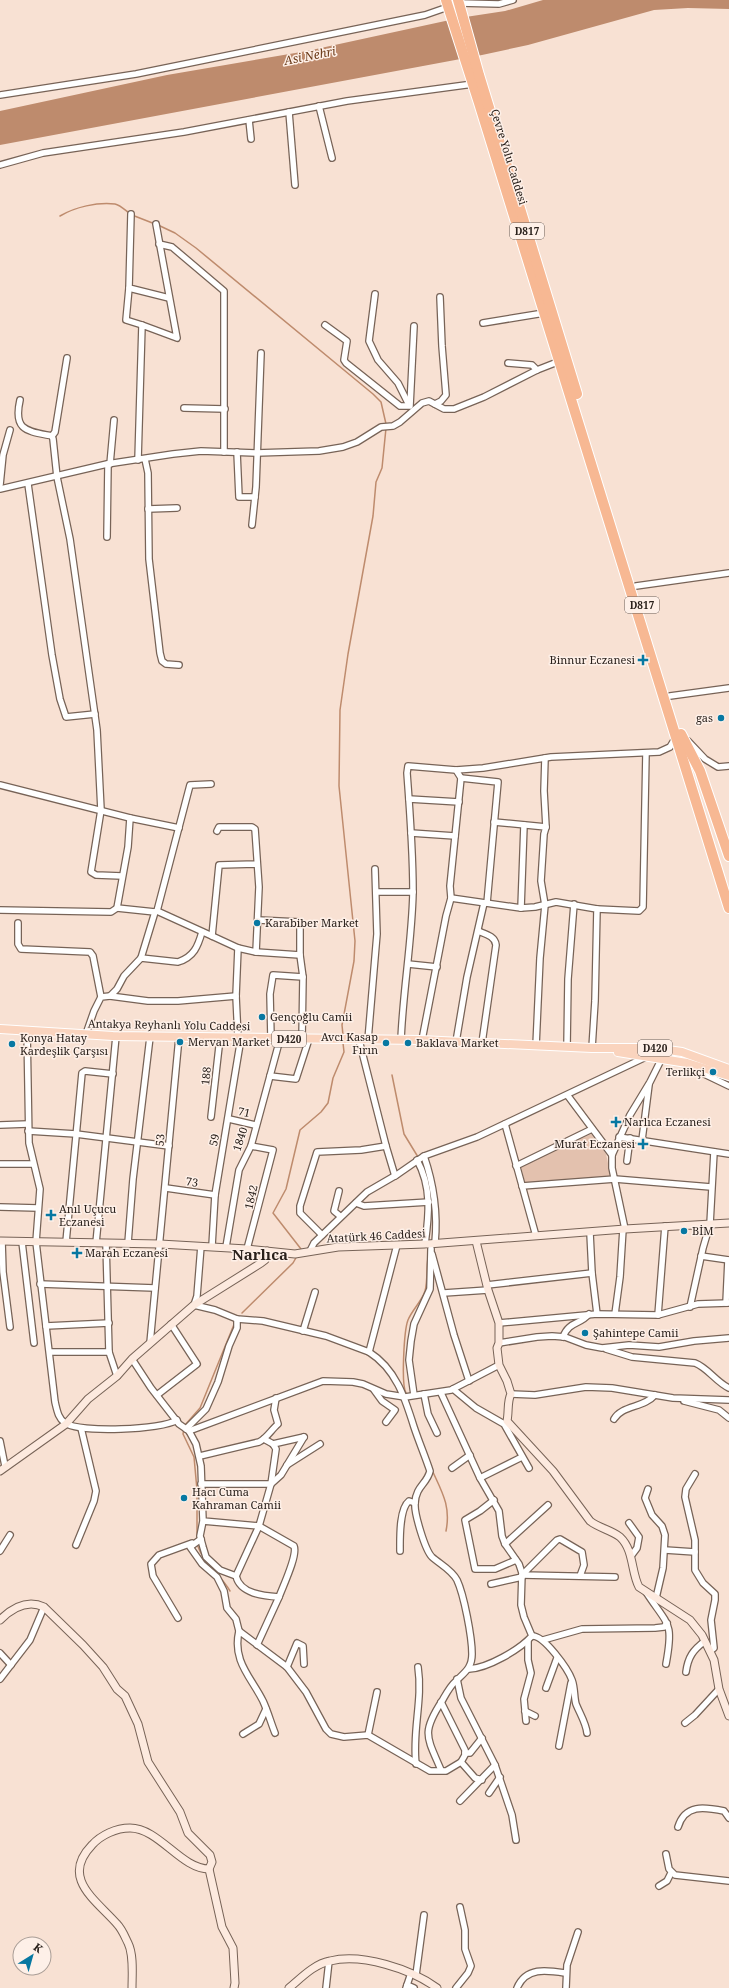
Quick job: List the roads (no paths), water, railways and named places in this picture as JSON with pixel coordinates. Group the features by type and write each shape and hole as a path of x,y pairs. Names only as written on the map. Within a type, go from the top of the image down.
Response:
{"highway":[{"name":"Çevre Yolu Caddesi","path":"460,4 475,79 544,313 560,361 572,389"},
{"name":"Çevre Yolu Caddesi","path":"448,7 475,79 572,389"},
{"name":"D817","path":"572,389 636,586 670,696 679,735"},
{"name":"D817","path":"572,389 706,824"},
{"path":"679,735 700,771 729,856"},
{"path":"706,824 729,891"},
{"path":"706,824 729,908"}],"main road":[{"name":"Antakya Reyhanlı Yolu Caddesi","path":"0,1029 116,1036 422,1040 577,1048"},
{"name":"D420","path":"577,1048 653,1048 682,1052 729,1069"},
{"name":"D420","path":"577,1048 662,1058 687,1063 729,1076"}],"street":[{"path":"460,4 499,4 514,0"},
{"path":"0,95 136,74 425,15 448,7"},
{"path":"0,165 43,153 184,132 319,106 475,79"},
{"path":"319,106 332,158"},
{"path":"289,112 295,185"},
{"path":"249,120 251,139"},
{"path":"130,214 129,288 126,320 177,338 156,224"},
{"path":"160,244 172,247 224,291 224,452"},
{"path":"129,288 169,298"},
{"path":"375,294 369,341 378,360 398,383 412,412"},
{"path":"435,404 441,401 446,395 440,297"},
{"path":"483,323 544,313"},
{"path":"138,460 142,325"},
{"path":"325,325 347,341 344,360 346,364 400,406 410,406"},
{"path":"410,406 414,326"},
{"path":"252,525 255,497 261,353"},
{"path":"67,358 55,432 52,436 95,714 101,810 91,872 96,875 122,876"},
{"path":"0,489 28,484 109,464 201,451 256,453 319,451 343,447 357,442 381,427 393,426 400,422 422,403 429,401 444,409 454,409 484,397 537,370 560,361"},
{"path":"508,363 532,365 537,370"},
{"path":"20,400 18,412 20,423 23,427 26,430 52,436"},
{"path":"184,408 225,409"},
{"path":"108,537 109,464 114,420"},
{"path":"0,485 3,455 10,430"},
{"path":"236,452 239,497 255,497"},
{"path":"145,459 148,473 149,560 162,662 166,664 179,665"},
{"path":"28,484 45,608 60,700 66,717 95,714"},
{"path":"148,509 177,508"},
{"path":"636,586 729,573"},
{"path":"670,696 729,688"},
{"path":"401,1040 402,1003 408,964 413,892 407,773 408,766 456,770 483,768 545,758 659,752 670,747 679,735 705,759 718,767 729,766"},
{"path":"451,898 521,908 556,902 598,909 639,911 643,907 646,752"},
{"path":"536,1046 540,958 545,905 541,880 544,834 546,827 544,791 545,758"},
{"path":"422,1040 446,916 451,898 450,886 461,778 456,770"},
{"path":"456,1042 478,931 486,903 498,782 461,778"},
{"path":"110,996 117,989 124,976 141,958 180,828 190,785 211,784"},
{"path":"0,785 130,818 180,828"},
{"path":"409,799 459,802"},
{"path":"117,908 128,847 130,818"},
{"path":"494,822 546,827"},
{"path":"521,908 524,825"},
{"path":"217,831 218,827 252,827 255,829 259,887 256,952"},
{"path":"411,833 455,836"},
{"path":"212,936 219,865 257,864"},
{"path":"375,869 377,892 377,934 363,1040 386,1146 395,1176"},
{"path":"377,892 413,892"},
{"path":"567,1047 568,979 574,904"},
{"path":"0,910 111,912 117,908 156,912 238,948 256,952 300,955"},
{"path":"592,1048 598,909"},
{"path":"258,920 300,922 300,955 303,977 305,1039 296,1079 270,1076"},
{"path":"18,923 18,944 21,949 90,952 93,956 101,997 94,1011 86,1034"},
{"path":"478,931 492,937 496,941 482,1043"},
{"path":"141,958 178,962 183,961 194,953 202,932"},
{"name":"59","path":"212,1246 215,1195 229,1119 239,1038 236,996 238,948"},
{"path":"408,964 437,967"},
{"path":"271,1038 270,994 273,975 303,977"},
{"path":"101,997 110,996 148,1001 170,1001 236,996"},
{"path":"27,1030 28,1131 33,1164 40,1189 36,1242 40,1284 50,1352 54,1402 59,1418 66,1424 81,1428 144,1429 172,1424 177,1420"},
{"path":"96,1243 116,1036"},
{"path":"128,1243 150,1037"},
{"name":"53","path":"150,1343 166,1188 179,1037"},
{"name":"188","path":"211,1117 220,1038"},
{"name":"1840","path":"226,1247 239,1170 251,1146 255,1125 280,1039"},
{"path":"310,1251 314,1243 340,1216 367,1192 395,1176 417,1160 424,1156 477,1137 568,1096 648,1056"},
{"path":"615,1314 624,1229 612,1155 635,1105 650,1082 662,1058"},
{"path":"66,1242 82,1073 85,1071 113,1074"},
{"path":"702,1073 729,1086"},
{"path":"642,1140 650,1082"},
{"path":"568,1096 612,1155"},
{"name":"71","path":"229,1119 255,1125"},
{"path":"0,1126 28,1124"},
{"path":"505,1124 536,1236"},
{"path":"516,1166 592,1129"},
{"path":"28,1131 76,1134 169,1146"},
{"path":"619,1137 729,1154"},
{"path":"627,1161 630,1138"},
{"name":"1842","path":"247,1249 273,1150 251,1146"},
{"path":"322,1235 300,1213 300,1206 317,1152 361,1150 386,1146"},
{"path":"690,1307 701,1256 710,1224 714,1152"},
{"path":"424,1156 434,1190 436,1220 430,1245 454,1335 470,1381"},
{"path":"414,1395 409,1360 411,1341 414,1324 430,1289 430,1245 427,1184 417,1160"},
{"path":"0,1164 33,1164"},
{"path":"522,1186 615,1179 711,1187"},
{"name":"73","path":"166,1188 215,1195"},
{"path":"339,1191 334,1211 340,1216"},
{"path":"356,1203 364,1206 428,1202"},
{"path":"0,1208 38,1208"},
{"name":"Atatürk 46 Caddesi","path":"1,1241 212,1246 299,1253 338,1247 430,1245 476,1240 590,1233 624,1229 729,1223"},
{"path":"658,1316 665,1226"},
{"path":"590,1233 592,1274 597,1314"},
{"path":"476,1240 487,1287 499,1323 499,1343 497,1348 499,1365 507,1381 511,1394 508,1398 510,1412 506,1423 522,1457 529,1468"},
{"path":"1,1241 3,1272 10,1327"},
{"path":"22,1242 34,1343"},
{"path":"106,1243 109,1352 117,1376"},
{"path":"369,1352 397,1245"},
{"path":"194,1305 197,1296 201,1246"},
{"path":"0,1441 3,1469 66,1424 88,1399 117,1376 132,1359 194,1305 265,1260 267,1251"},
{"path":"499,1323 547,1320 589,1314 658,1316 704,1303 727,1303 728,1260 701,1256"},
{"path":"444,1293 592,1274"},
{"path":"40,1284 108,1285 155,1288"},
{"path":"303,1331 316,1292"},
{"path":"194,1305 215,1310 237,1319 263,1321 326,1336 369,1352 382,1362 392,1374 405,1397 430,1471 426,1481 419,1486 414,1503 427,1549 432,1556 456,1579 471,1644 471,1662 468,1669 458,1679 441,1702 431,1718 427,1731 428,1740 441,1770"},
{"path":"563,1337 569,1327 584,1319 589,1314"},
{"path":"186,1429 206,1409 218,1382 229,1346 237,1328 237,1319"},
{"path":"46,1326 109,1323"},
{"path":"157,1395 197,1364 171,1324"},
{"path":"499,1343 537,1337 563,1337 586,1346 602,1348 632,1357 695,1363 701,1366 718,1382 729,1388"},
{"path":"602,1348 629,1345 659,1347 694,1341 729,1338"},
{"path":"50,1352 109,1352"},
{"path":"132,1359 157,1395 186,1429 200,1456 203,1521 199,1541 206,1557 220,1570 236,1576 243,1588 248,1591 280,1597"},
{"path":"186,1429 323,1382 353,1382 363,1384 386,1394 405,1397 441,1393 453,1390 499,1365"},
{"path":"511,1394 543,1394 586,1387 612,1388 672,1398 719,1410 729,1418"},
{"path":"374,1390 382,1400 395,1410 386,1422"},
{"path":"453,1390 476,1408 506,1423 553,1471 590,1521 596,1526 619,1536 626,1544 631,1556 639,1587 690,1620 705,1641 714,1660 719,1689 729,1716"},
{"path":"441,1393 480,1478 499,1511 502,1536 505,1544 519,1564 522,1576 521,1605 530,1638 528,1660 531,1673 524,1699 526,1721"},
{"path":"424,1394 428,1414 437,1433"},
{"path":"614,1419 621,1411 646,1402 655,1395"},
{"path":"264,1439 268,1432 278,1424 274,1410 276,1398"},
{"path":"672,1398 729,1400"},
{"path":"76,1545 94,1501 96,1491 81,1428"},
{"path":"200,1456 264,1439 274,1444 304,1437 281,1475 271,1484 201,1484"},
{"path":"236,1576 259,1526 271,1484 276,1449 274,1444"},
{"path":"286,1466 320,1444"},
{"path":"452,1468 470,1455"},
{"path":"480,1478 522,1457"},
{"path":"695,1474 686,1489 685,1497 694,1533 695,1570 703,1583 714,1594 715,1600 711,1620 714,1648 710,1651"},
{"path":"648,1489 645,1498 652,1515 662,1526 665,1535 665,1550 656,1598"},
{"path":"494,1500 465,1520 475,1569 495,1569 516,1560"},
{"path":"400,1551 401,1521 406,1503 409,1501 414,1503"},
{"path":"505,1544 548,1505"},
{"path":"203,1521 259,1526 292,1544 295,1548 293,1560 280,1597 257,1645"},
{"path":"629,1523 639,1536 637,1548 631,1556"},
{"path":"0,1551 10,1535"},
{"path":"522,1576 557,1540 560,1539 582,1552 584,1565 580,1576"},
{"path":"178,1618 153,1576 151,1564 159,1555 199,1541"},
{"path":"199,1541 190,1547 202,1564 217,1577 224,1591 227,1608 236,1619 239,1631 236,1643 238,1656 266,1709 275,1733"},
{"path":"665,1550 695,1552"},
{"path":"491,1584 522,1576 615,1577"},
{"path":"646,1592 668,1623 670,1641 666,1664"},
{"path":"0,1620 16,1607 37,1604 44,1607 93,1656 125,1696 138,1724 148,1762 180,1812 188,1833 210,1855 212,1862 209,1870 222,1927 233,1948 234,1988"},
{"path":"0,1678 30,1640 44,1607"},
{"path":"468,1669 488,1664 530,1638 543,1640 582,1629 664,1627 668,1623"},
{"path":"239,1631 287,1667 306,1692 326,1729 331,1734 344,1737 368,1735 430,1771 446,1771 461,1762 465,1753 464,1745 441,1702"},
{"path":"543,1640 564,1665 572,1678 575,1701 587,1728 587,1733"},
{"path":"686,1672 688,1659 692,1652 705,1641"},
{"path":"287,1667 297,1643 303,1646 304,1664"},
{"path":"0,1653 11,1665"},
{"path":"546,1688 557,1658"},
{"path":"416,1764 414,1747 419,1704 420,1682 418,1667"},
{"path":"559,1746 572,1678"},
{"path":"458,1679 461,1698 496,1765 512,1815 516,1840"},
{"path":"685,1723 695,1715 719,1689"},
{"path":"368,1735 377,1692"},
{"path":"244,1734 259,1724 266,1709"},
{"path":"525,1711 535,1716"},
{"path":"465,1753 470,1753 482,1738"},
{"path":"461,1762 475,1778 482,1780"},
{"path":"460,1801 496,1765"},
{"path":"489,1793 500,1777"},
{"path":"678,1827 684,1814 692,1810 707,1808 721,1810 724,1811 729,1818"},
{"path":"132,1988 132,1970 129,1945 118,1925 87,1894 81,1881 78,1867 84,1853 95,1842 111,1831 130,1828 141,1830 156,1838 199,1869 209,1870"},
{"path":"659,1886 667,1882 671,1873 666,1854"},
{"path":"671,1873 679,1877 729,1881"},
{"path":"456,1988 468,1973 471,1966 464,1949 465,1930 460,1907"},
{"path":"414,1988 406,1986 414,1974 424,1915"},
{"path":"566,1988 565,1973 569,1956 578,1932"},
{"path":"289,1988 312,1969 329,1961 350,1959 390,1965 414,1974 437,1988"},
{"path":"326,1988 329,1961"},
{"path":"517,1988 522,1980 534,1971 546,1970 565,1973"}],"water":[{"name":"Asi Nehri","path":"543,0 729,0 729,9 688,8 654,10 528,45 482,55 0,145 0,111 167,75 307,51 459,18 505,11"}],"waterway":[{"path":"60,216 79,208 101,204 115,204 129,213"},
{"path":"132,215 155,224"},
{"path":"158,225 175,233 196,248 373,394 381,402 386,424"},
{"path":"343,1035 342,1025 354,961 355,941 339,786 340,710 348,654 373,516 376,482 382,468 386,428"},
{"path":"300,1251 301,1249 273,1213 286,1189 300,1130 321,1112 328,1103 333,1078 344,1052 343,1043"},
{"path":"392,1075 404,1134 418,1157"},
{"path":"430,1224 431,1202"},
{"path":"428,1246 428,1254"},
{"path":"242,1313 293,1263 297,1256"},
{"path":"406,1393 404,1388 403,1369 404,1345 407,1326 410,1316 425,1291 428,1258"},
{"path":"185,1425 200,1408 235,1322"},
{"path":"184,1429 183,1434 194,1457 197,1490 197,1540"},
{"path":"432,1470 445,1499 447,1514 446,1531"},
{"path":"197,1544 207,1563 230,1591"}],"place":[{"name":"Binnur Eczanesi","path":"643,660"},
{"name":"gas","path":"721,718"},
{"name":"Karabiber Market","path":"257,923"},
{"name":"Gençoğlu Camii","path":"262,1017"},
{"name":"Mervan Market","path":"180,1042"},
{"name":"Avcı Kasap Fırın","path":"386,1043"},
{"name":"Baklava Market","path":"408,1043"},
{"name":"Konya Hatay Kardeşlik Çarşısı","path":"12,1044"},
{"name":"Terlikçi","path":"713,1072"},
{"name":"Narlıca Eczanesi","path":"616,1122"},
{"name":"Murat Eczanesi","path":"643,1144"},
{"name":"Anıl Uçucu Eczanesi","path":"51,1215"},
{"name":"BİM","path":"684,1231"},
{"name":"Marah Eczanesi","path":"77,1253"},
{"name":"Şahintepe Camii","path":"585,1333"},
{"name":"Hacı Cuma Kahraman Camii","path":"184,1498"}],"district":[{"name":"Narlıca","path":"260,1255"}]}
